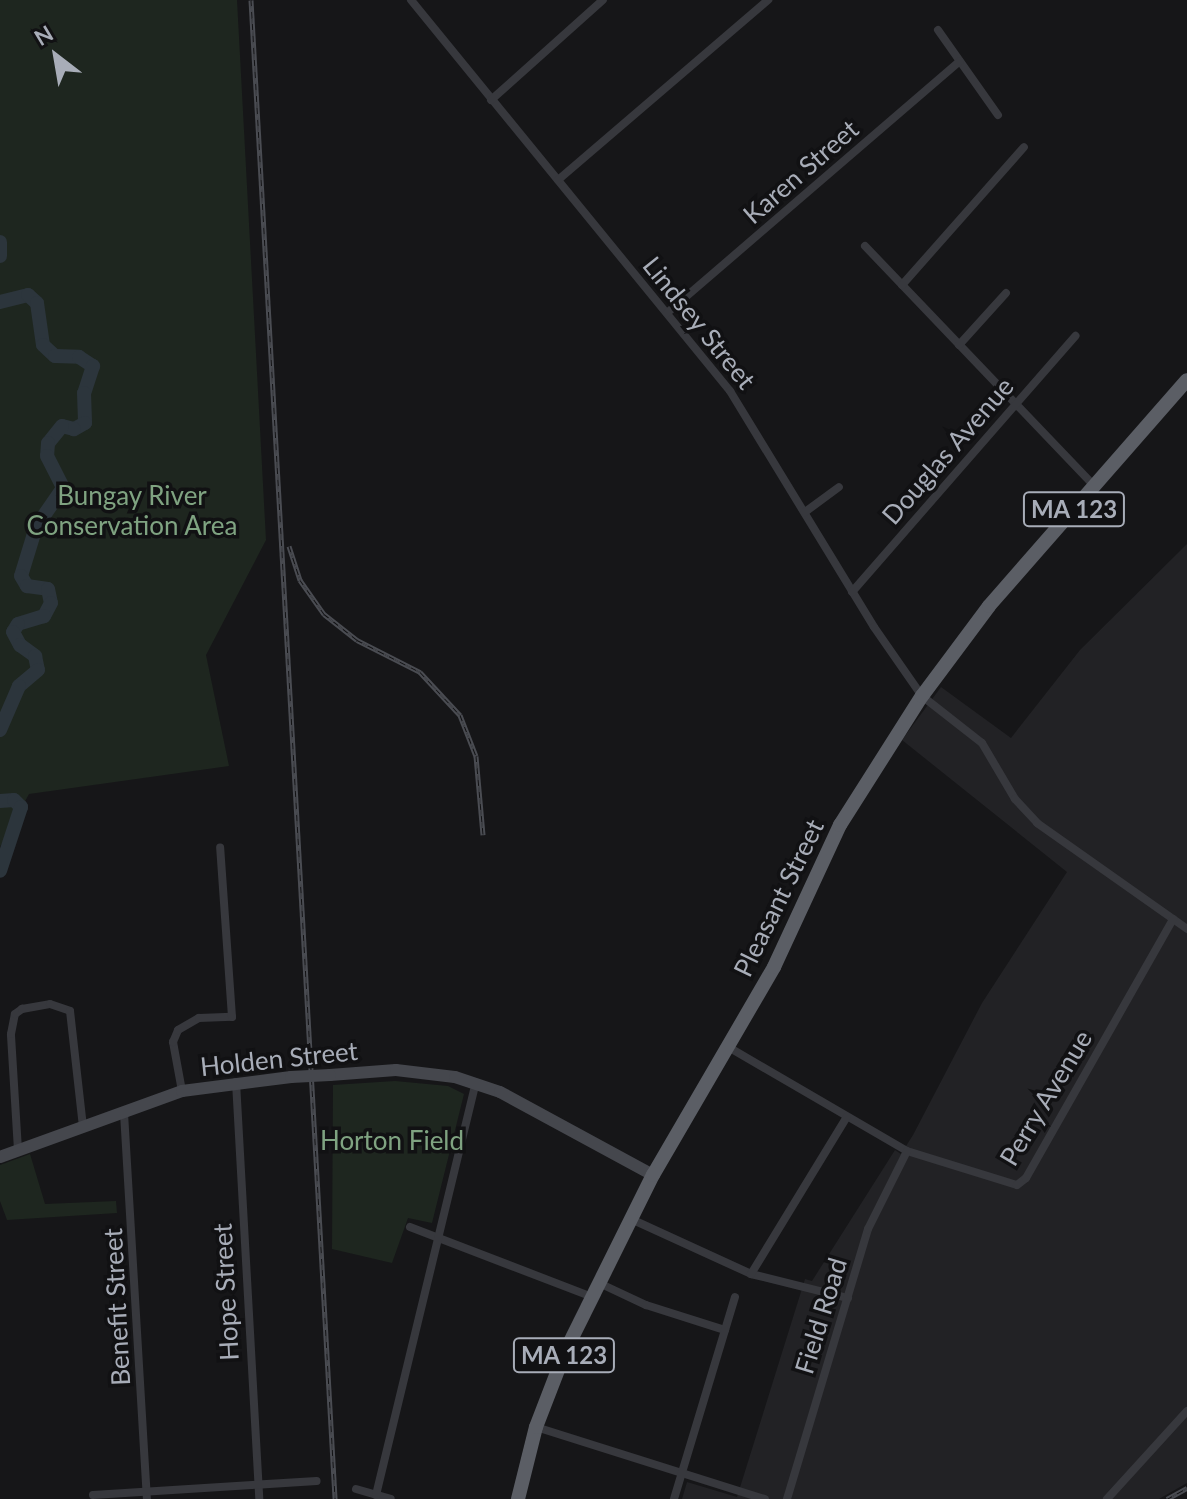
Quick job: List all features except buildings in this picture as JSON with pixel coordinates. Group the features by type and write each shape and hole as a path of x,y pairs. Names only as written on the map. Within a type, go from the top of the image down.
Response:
{"highway":[{"name":"Pleasant Street","path":"518,1499 536,1427 592,1297 653,1175 730,1048 840,825 922,696 989,606 1187,380"}],"main road":[{"name":"Holden Street","path":"0,1157 182,1091 236,1082 396,1070 476,1083 653,1175"}],"street":[{"name":"Lindsey Street","path":"411,0 730,391 852,592 922,696 982,743 1015,799 1037,823 1187,929"},
{"path":"491,100 603,0"},
{"path":"558,180 768,0"},
{"path":"938,30 998,115"},
{"name":"Karen Street","path":"667,313 960,61"},
{"path":"902,285 1024,147"},
{"path":"865,246 1094,486"},
{"path":"959,345 1006,293"},
{"name":"Douglas Avenue","path":"852,592 1075,336"},
{"path":"805,512 839,487"},
{"path":"182,1091 173,1042 178,1030 199,1018 232,1017 220,847"},
{"name":"Perry Avenue","path":"730,1048 907,1151 1008,1185 1023,1182 1173,919"},
{"path":"18,1150 11,1034 15,1014 22,1009 50,1004 70,1011 83,1127"},
{"name":"Hope Street","path":"236,1082 259,1499"},
{"path":"376,1495 476,1083"},
{"name":"Benefit Street","path":"124,1113 147,1496"},
{"path":"751,1274 847,1117"},
{"name":"Field Road","path":"787,1499 873,1216 907,1151"},
{"path":"631,1219 751,1274 848,1298"},
{"path":"410,1227 592,1297"},
{"path":"599,1283 646,1305 725,1330"},
{"path":"674,1499 735,1297"},
{"path":"1107,1499 1187,1411"},
{"path":"536,1427 765,1499"},
{"path":"93,1495 147,1496 317,1481"},
{"path":"356,1489 391,1499"}],"shaded area":[{"path":"1187,544 1187,1483 1159,1499 682,1499 687,1482 737,1497 805,1279 812,1281 895,1150 901,1154 982,1003 1067,872 902,740 941,687 1011,738 1080,650"}],"green space":[{"name":"Bungay River Conservation Area","path":"0,0 237,0 266,540 206,655 229,766 29,794 0,847"},
{"name":"Horton Field","path":"395,1081 448,1086 464,1094 432,1223 408,1218 392,1263 332,1249 333,1085"},
{"path":"30,1154 45,1204 116,1201 117,1213 7,1220 0,1201 0,1165"}],"waterway":[{"path":"0,242 0,256"},
{"path":"0,302 28,295 37,303 43,345 55,356 79,357 93,366 84,393 85,423 74,429 62,426 48,443 47,456 63,488 36,527 21,576 27,586 48,589 51,603 44,616 18,624 13,632 20,645 35,656 38,670 19,686 0,730"},
{"path":"0,801 14,800 21,807 0,871"}],"railway":[{"path":"251,0 335,1499"},
{"path":"289,546 300,580 324,614 357,640 420,672 460,715 476,756 483,835"},
{"path":"1167,1499 1187,1488"}]}
